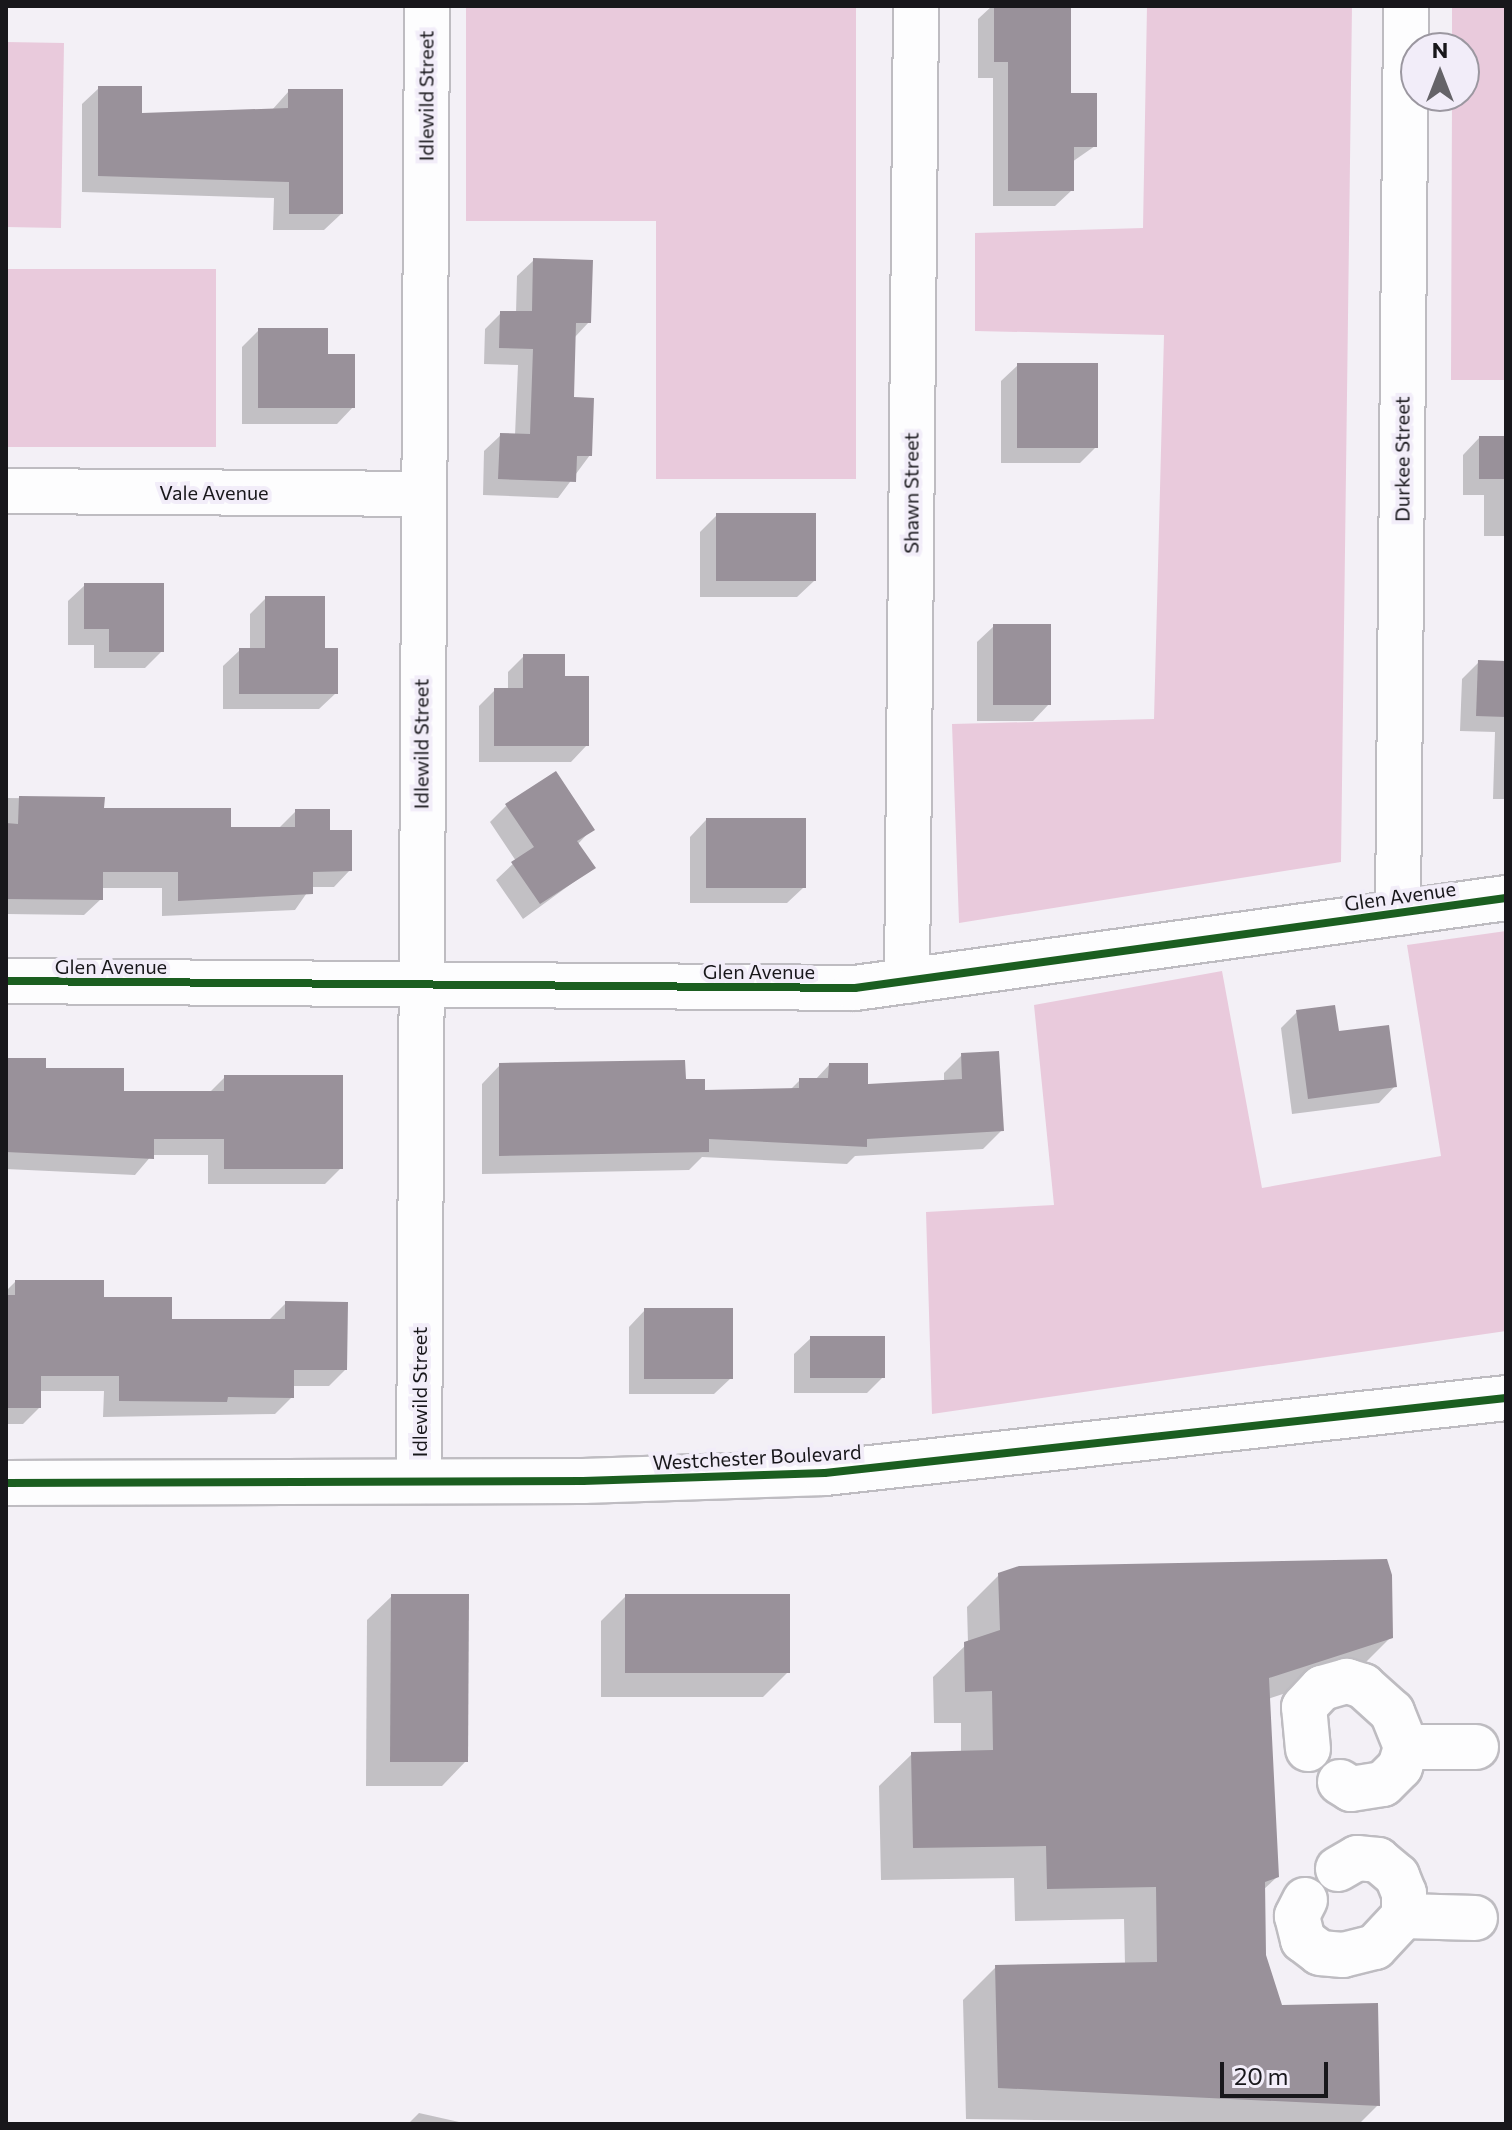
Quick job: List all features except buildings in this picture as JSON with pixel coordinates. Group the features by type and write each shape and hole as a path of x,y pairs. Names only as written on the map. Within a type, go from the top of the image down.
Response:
{"street":[{"name":"Idlewild Street","path":"419,1481 419,984 427,6"},
{"name":"Shawn Street","path":"907,981 916,6"},
{"name":"Durkee Street","path":"1398,913 1406,6"},
{"name":"Vale Avenue","path":"6,491 423,494"},
{"name":"Glen Avenue","path":"6,981 855,988 1506,898"},
{"name":"Westchester Boulevard","path":"6,1483 419,1481 825,1473 1506,1398"},
{"path":"1308,1749 1304,1707 1322,1688 1347,1681 1363,1686 1392,1712 1406,1747 1400,1767 1383,1784 1351,1789 1340,1782"},
{"path":"1406,1747 1476,1747"},
{"path":"1305,1900 1297,1916 1303,1940 1320,1953 1343,1955 1375,1947 1404,1916 1404,1893 1397,1876 1378,1860 1357,1858 1338,1869"},
{"path":"1404,1916 1475,1918"}],"shaded area":[{"path":"466,6 856,6 856,479 656,479 656,221 466,221"},
{"path":"1147,6 1352,6 1341,862 959,923 952,724 1154,719 1164,335 975,331 975,233 1143,228"},
{"path":"1452,6 1506,6 1506,380 1451,380 1452,112 1480,112 1480,32 1452,32"},
{"path":"6,42 64,43 61,228 6,227"},
{"path":"7,269 216,269 216,447 7,447"},
{"path":"1506,931 1506,1331 932,1414 926,1212 1054,1205 1034,1005 1222,971 1262,1188 1441,1156 1407,945"}],"cycle path":[{"path":"6,981 855,988 1506,898"},
{"path":"6,1483 583,1481 825,1473 1506,1398"}]}
